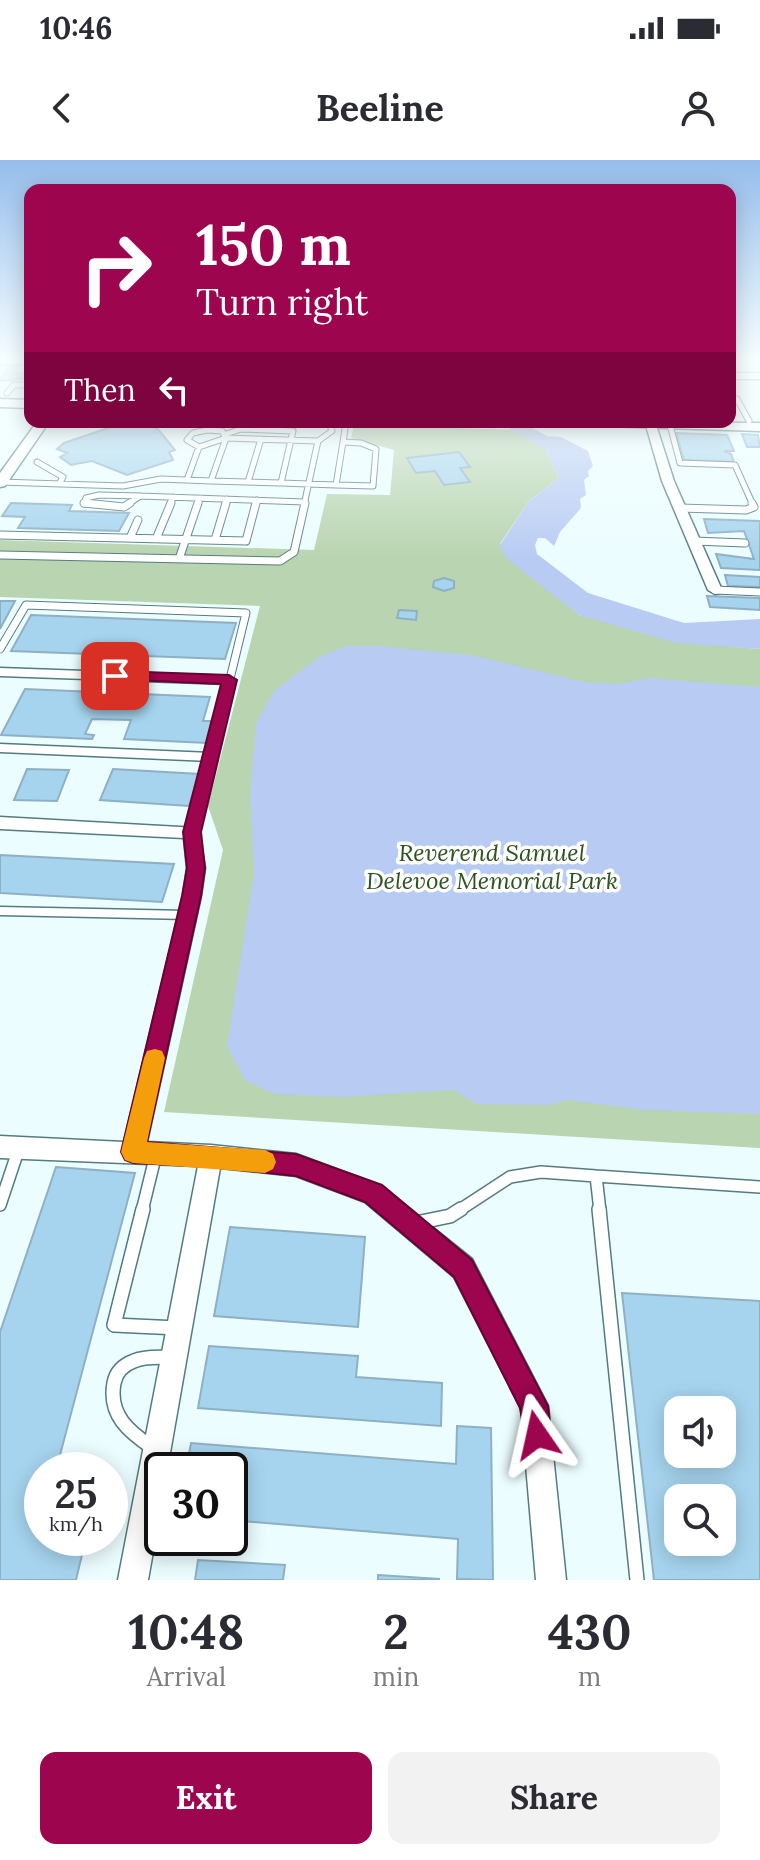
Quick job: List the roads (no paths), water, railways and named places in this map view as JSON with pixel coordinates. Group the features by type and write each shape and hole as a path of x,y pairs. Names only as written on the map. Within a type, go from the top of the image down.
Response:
{"street":[{"path":"15,436 22,426"},
{"path":"0,483 39,428"},
{"path":"653,428 680,508 715,590"},
{"path":"0,672 229,680"},
{"path":"0,823 192,832 196,868 144,1153"},
{"path":"10,1147 211,1156 296,1165 373,1194 463,1268 534,1406 551,1580"},
{"path":"133,1580 211,1156"}],"lane":[{"path":"199,447 187,440 192,433 215,430 226,436 318,441 332,431 331,428"},
{"path":"336,485 345,428"},
{"path":"671,428 680,463 735,465 754,507 746,510 680,508"},
{"path":"187,480 199,447 241,429 293,431 281,483"},
{"path":"211,481 226,436"},
{"path":"248,482 261,439"},
{"path":"0,555 280,561 289,558 294,552 318,441"},
{"path":"0,483 123,486 161,479 373,486 376,449 361,443 343,442"},
{"path":"37,462 63,477 59,484"},
{"path":"141,496 124,507 84,504 91,496 141,496 305,502"},
{"path":"156,539 173,497"},
{"path":"179,559 200,498"},
{"path":"215,540 227,499"},
{"path":"0,535 246,541 257,500"},
{"path":"130,538 138,520"},
{"path":"694,541 745,543"},
{"path":"715,590 760,592"},
{"path":"0,649 26,605 246,613 192,832"},
{"path":"0,748 211,757"},
{"path":"0,911 188,915"},
{"path":"0,1205 10,1147"},
{"path":"144,1153 114,1325 179,1328"},
{"path":"410,1224 450,1216 510,1177 541,1172 760,1187"},
{"path":"596,1176 637,1580"},
{"path":"157,1451 130,1434 116,1419 112,1409 113,1389 119,1370 132,1361 174,1356"}],"water":[{"path":"546,436 561,437 588,451 593,466 584,480 586,495 580,499 581,508 560,532 554,546 545,538 538,538 535,545 537,554 588,593 684,623 760,619 760,649 676,643 579,615 506,558 500,545 528,502 559,478 545,448 535,441"},
{"name":"Reverend Samuel Delevoe Memorial Park","path":"347,646 471,655 585,682 618,684 650,678 760,687 760,1114 645,1110 567,1100 549,1105 477,1104 453,1090 341,1097 274,1094 245,1080 227,1046 254,874 250,794 256,724 274,691 319,657"}],"waterway":[{"path":"518,428 557,449 567,471"}]}
